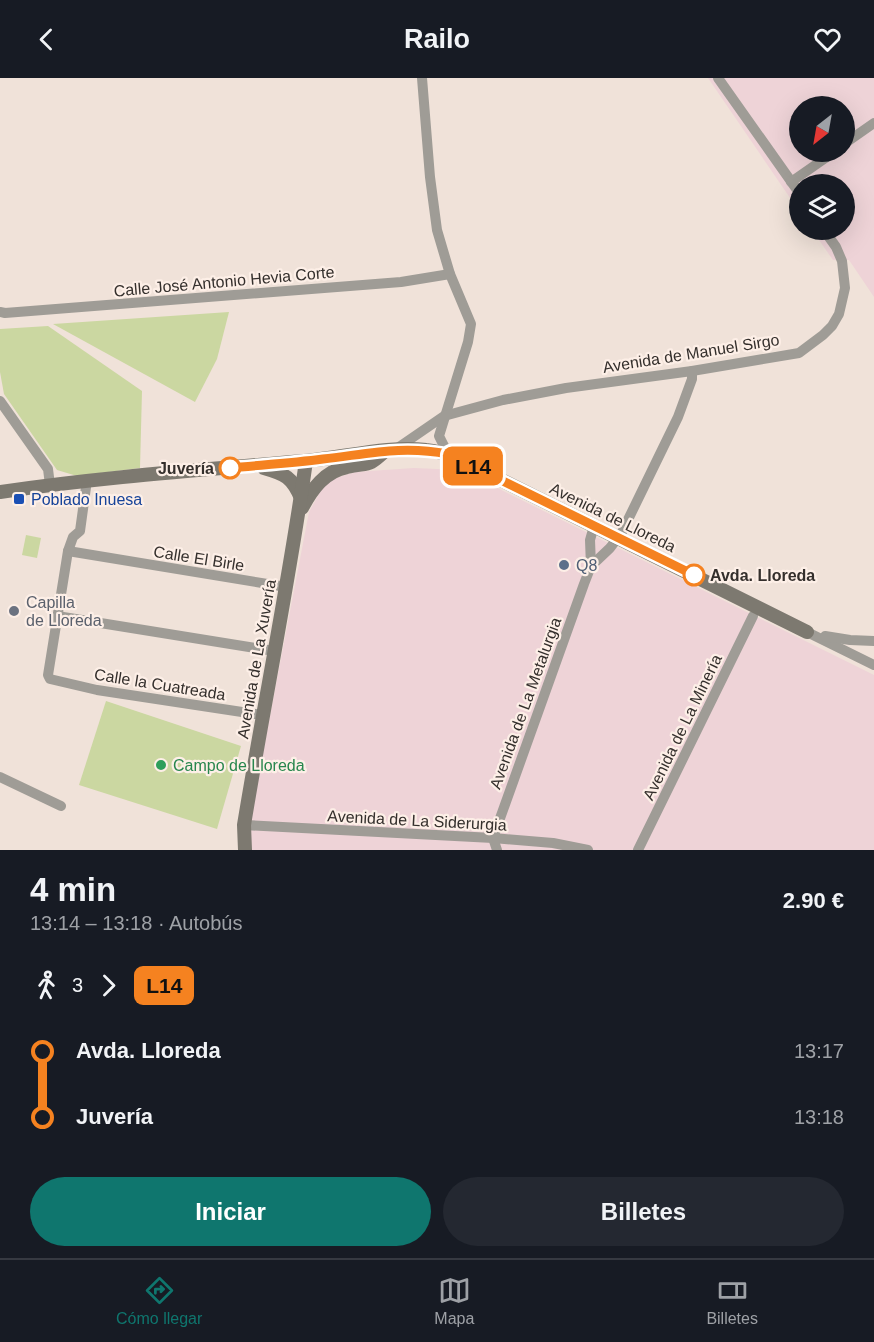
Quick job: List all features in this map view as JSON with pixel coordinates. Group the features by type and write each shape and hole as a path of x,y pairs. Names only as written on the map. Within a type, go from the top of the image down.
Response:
{"street":[{"path":"422,78 437,231 450,274 471,324 468,342 438,436 448,454"},
{"path":"718,78 789,179"},
{"path":"855,136 874,123"},
{"path":"802,174 820,162"},
{"name":"Avenida de Manuel Sirgo","path":"0,492 87,480 306,461 391,450 444,416 503,400 566,388 692,371 799,353 823,336 839,314 845,288 842,261 831,240"},
{"name":"Calle José Antonio Hevia Corte","path":"0,312 402,282 450,274"},
{"path":"591,566 618,538 678,417 692,379 692,371"},
{"path":"0,401 48,469 50,485"},
{"name":"Avenida de Lloreda","path":"391,450 426,450 448,454 874,664"},
{"name":"Avenida de La Xuvería","path":"301,504 324,477 346,467 372,464 391,450"},
{"name":"Avenida de La Xuvería","path":"245,850 244,825 301,504 306,461"},
{"path":"256,465 283,474 296,487 301,504"},
{"path":"87,480 80,531 73,537 68,551 57,616 274,651"},
{"path":"591,566 590,540 594,526"},
{"name":"Calle El Birle","path":"68,551 286,587"},
{"name":"Avenida de La Metalurgia","path":"493,838 591,566"},
{"name":"Calle la Cuatreada","path":"57,616 48,675 54,681 97,690 262,715"},
{"name":"Avenida de La Minería","path":"638,850 753,616"},
{"path":"807,632 836,639 874,641"},
{"path":"0,777 61,806"},
{"name":"Avenida de La Siderurgia","path":"244,825 493,838 553,843 588,850"},
{"path":"493,838 497,850"}],"shaded area":[{"path":"708,78 874,78 874,297 849,260 833,260 819,240 855,240 855,174 789,174 789,196"},
{"path":"414,468 461,470 874,675 874,850 251,850 247,836 309,512 326,481 355,472"}],"green space":[{"path":"229,312 217,359 195,402 53,324"},
{"path":"48,326 142,391 140,468 77,476 57,470 4,394 0,372 0,329"},
{"path":"26,535 41,538 37,558 22,555"},
{"name":"Campo de Lloreda","path":"106,701 241,746 217,829 79,785"}],"bus line":[{"name":"L14","path":"230,468 321,460 396,449 426,450 448,454 694,575"}],"place":[{"name":"Juvería","path":"230,468"},
{"name":"Poblado Inuesa","path":"19,499"},
{"name":"Q8","path":"564,565"},
{"name":"Avda. Lloreda","path":"694,575"},
{"name":"Capilla de Lloreda","path":"14,611"},
{"name":"Campo de Lloreda","path":"161,765"}]}
